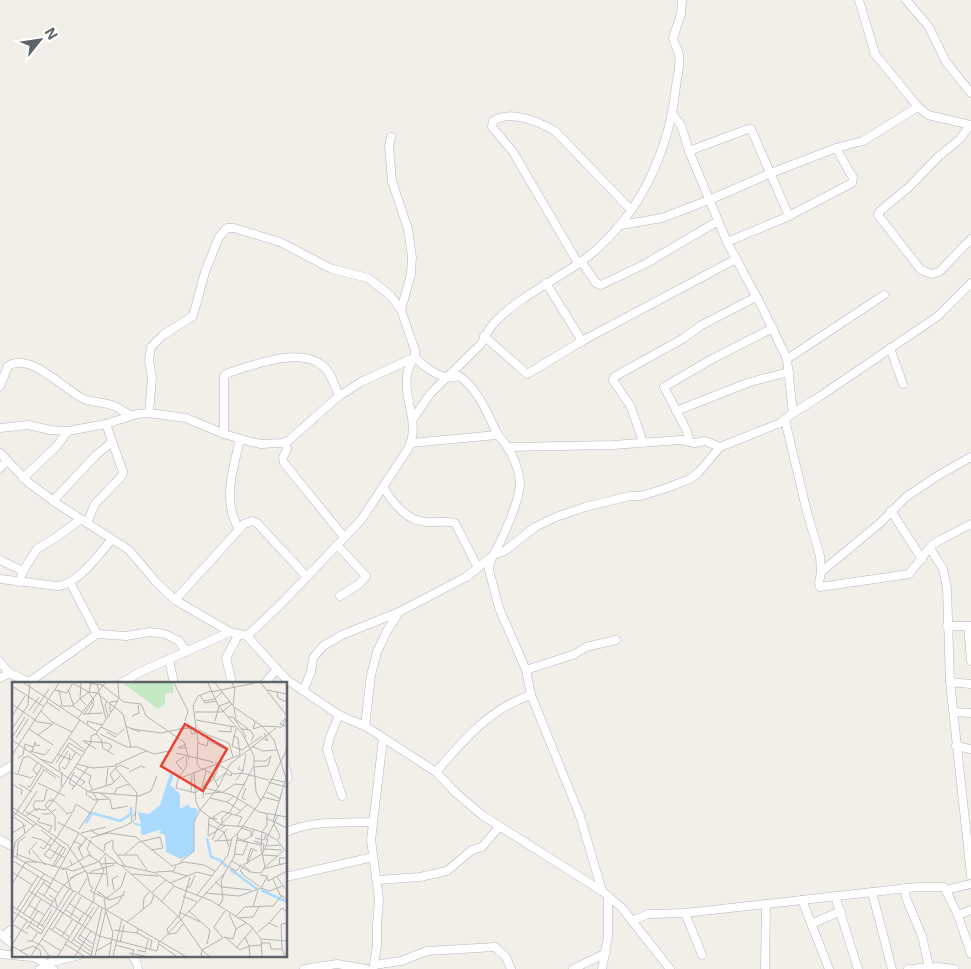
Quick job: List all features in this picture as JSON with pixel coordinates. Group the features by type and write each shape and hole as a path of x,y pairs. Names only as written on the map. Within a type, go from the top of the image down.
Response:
{"street":[{"path":"413,419 430,394 481,344 484,336 502,316 546,283 579,262 621,224 632,210 654,173 673,114 680,55 672,38 681,14 682,0"},
{"path":"859,0 872,48 918,107 928,115 971,125 960,139 938,157 878,215 922,270 927,273 939,272 971,239"},
{"path":"906,0 929,27 946,62 971,93"},
{"path":"621,224 656,219 709,200 836,148 863,141 918,107"},
{"path":"673,114 681,125 689,151 727,242 773,328 787,359 793,413"},
{"path":"632,210 556,132 545,125 513,116 493,121 492,127 513,152 579,262 596,283 601,285 645,264 718,221"},
{"path":"689,151 750,129 789,216"},
{"path":"391,137 389,146 392,181 410,236 412,256 411,274 401,310"},
{"path":"727,242 789,216 852,183 853,178 836,148"},
{"path":"149,413 152,378 149,360 150,347 163,335 193,316 208,264 219,237 228,228 234,228 280,242 332,268 368,278 391,296 401,310 414,346 415,357 407,373 406,382 413,419 411,443 361,520 282,603 243,635 226,658 232,682"},
{"path":"484,336 527,374 582,341 736,259"},
{"path":"546,283 582,341"},
{"path":"304,690 314,658 323,646 399,612 466,577 494,555 506,550 535,527 569,512 630,496 640,496 690,479 699,472 720,447 776,426 938,316 971,283"},
{"path":"787,359 884,296"},
{"path":"643,442 631,407 613,378 684,338 698,327 756,297"},
{"path":"690,442 686,429 664,389 665,386 712,359 773,328"},
{"path":"890,348 903,384"},
{"path":"415,357 428,368 446,378 459,376 470,386 484,408 497,435 508,448 517,468 520,484 512,512 488,567 499,608 526,670 531,695 580,816 605,894 608,936 602,969"},
{"path":"0,428 28,425 50,430 68,431 106,424 131,415 149,413 186,418 240,440 262,444 285,442 339,396 361,382 415,357"},
{"path":"224,434 224,376 228,373 279,359 310,358 323,365 329,373 339,396"},
{"path":"0,386 8,366 20,362 41,371 80,397 93,402 114,406 131,415"},
{"path":"676,411 750,382 789,372"},
{"path":"785,420 807,512 818,547 821,572 820,587 909,574 938,541 971,524"},
{"path":"19,582 23,570 37,549 84,521 95,504 122,476 122,470 106,424"},
{"path":"23,478 56,447 68,431"},
{"path":"411,443 497,435"},
{"path":"239,529 233,517 230,498 232,473 240,440"},
{"path":"508,448 681,440 690,442 704,441 720,447"},
{"path":"53,501 96,455 112,442"},
{"path":"285,442 287,449 283,458 284,462 344,537"},
{"path":"0,453 23,478 53,501 134,555 156,582 175,600 230,632 243,635 286,679 339,716 366,726 383,739 436,772 470,806 499,827 578,875 605,894 622,908 670,969"},
{"path":"821,572 879,524 906,497 971,457"},
{"path":"0,468 8,460"},
{"path":"383,487 395,504 413,518 420,521 455,523 478,568"},
{"path":"891,511 922,559"},
{"path":"175,600 239,529 248,522 255,521 306,576"},
{"path":"0,579 57,586 70,582 94,561 112,540"},
{"path":"337,544 366,576 359,584 340,596"},
{"path":"930,548 944,573 948,606 947,626 950,682 971,874"},
{"path":"0,560 23,570"},
{"path":"70,582 96,634"},
{"path":"366,726 371,674 377,652 384,636 399,612"},
{"path":"947,626 970,626 971,661"},
{"path":"0,662 9,673 27,681 32,680 96,634 126,636 149,632 166,634 179,641 186,652"},
{"path":"127,681 230,632"},
{"path":"526,670 560,660 590,645 616,640"},
{"path":"169,660 174,682"},
{"path":"266,682 277,669"},
{"path":"0,678 9,673"},
{"path":"950,682 971,684"},
{"path":"436,772 480,724 512,703 531,695"},
{"path":"954,712 971,713"},
{"path":"339,716 330,737 328,749 342,796"},
{"path":"383,739 371,840 378,880 379,899 374,967 401,961 426,951 495,947 506,957 511,969"},
{"path":"956,746 971,749"},
{"path":"0,773 12,765"},
{"path":"961,783 971,788"},
{"path":"288,831 302,826 320,823 373,822"},
{"path":"378,880 420,877 447,871 472,850 482,847 499,827"},
{"path":"0,840 12,846"},
{"path":"288,877 373,857"},
{"path":"946,890 971,884"},
{"path":"632,921 648,914 685,913 905,888 944,886 958,915 971,954"},
{"path":"905,888 906,898 922,936 927,968"},
{"path":"872,892 892,969"},
{"path":"835,896 858,969"},
{"path":"802,900 829,969"},
{"path":"765,969 766,904"},
{"path":"958,915 971,910"},
{"path":"811,924 841,911"},
{"path":"685,913 702,955"},
{"path":"1,935 12,943"},
{"path":"573,969 606,953"},
{"path":"31,956 47,967 77,956"},
{"path":"132,956 136,961 138,969"},
{"path":"304,969 337,964 366,969"},
{"path":"908,969 954,969"}]}
